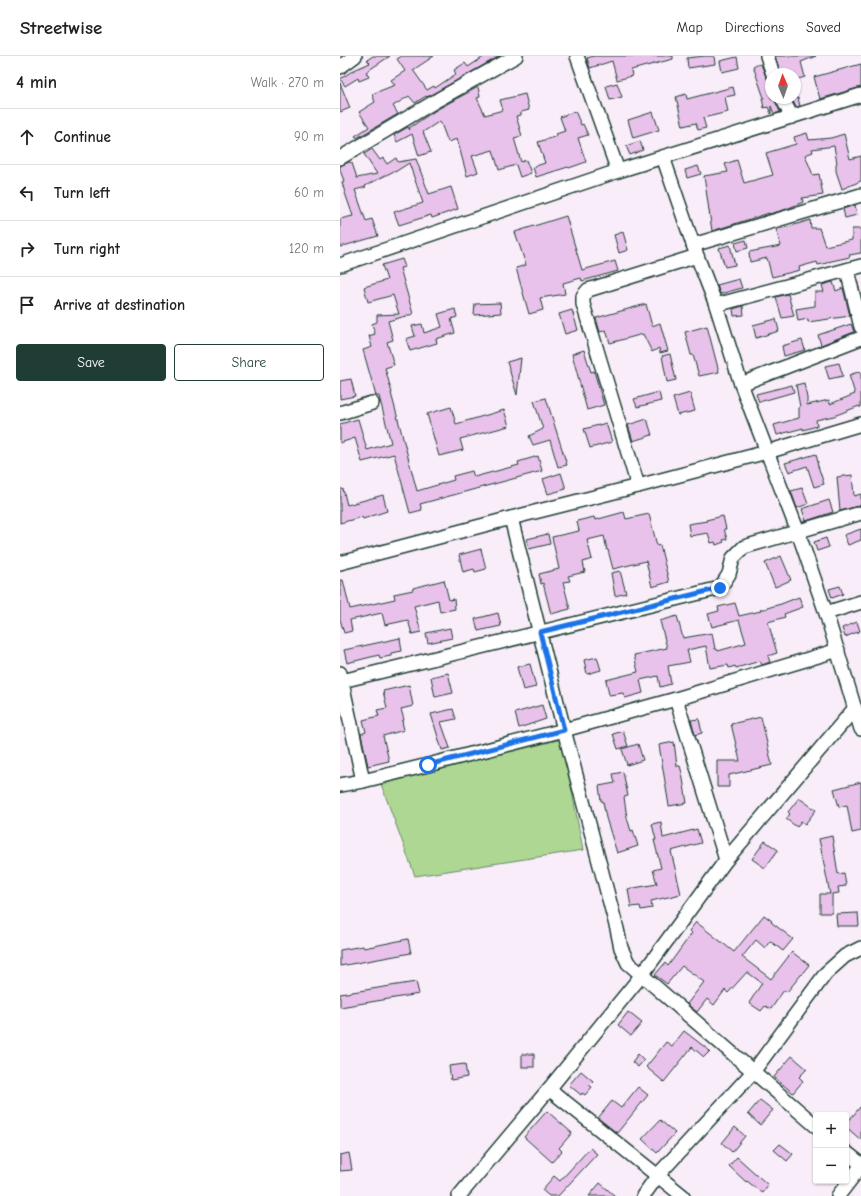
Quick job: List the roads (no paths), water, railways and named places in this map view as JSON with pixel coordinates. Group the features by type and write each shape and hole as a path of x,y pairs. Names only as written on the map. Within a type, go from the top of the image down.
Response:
{"street":[{"path":"340,66 355,56"},
{"path":"340,158 439,99 516,56"},
{"path":"577,56 618,171"},
{"path":"767,56 771,68"},
{"path":"340,265 618,171 861,95"},
{"path":"785,104 792,117"},
{"path":"663,157 695,251 716,305 741,384 798,532 838,650 861,729"},
{"path":"638,486 583,304 583,296 588,290 695,251 861,196"},
{"path":"716,305 861,266"},
{"path":"847,270 861,327"},
{"path":"741,384 861,338"},
{"path":"340,413 372,404"},
{"path":"340,563 767,452 861,424"},
{"path":"364,781 341,677 540,632 720,588 729,574 733,558 744,547 861,513"},
{"path":"511,518 621,948 628,963 641,976 813,1123"},
{"path":"826,613 861,602"},
{"path":"340,785 364,781 564,730 676,699 838,650"},
{"path":"676,699 726,860"},
{"path":"459,1196 641,976 726,860 855,708"},
{"path":"643,1196 658,1175 753,1072 826,973 845,956 861,948"},
{"path":"549,1089 683,1196"},
{"path":"838,1196 861,1165 849,1155"}]}
